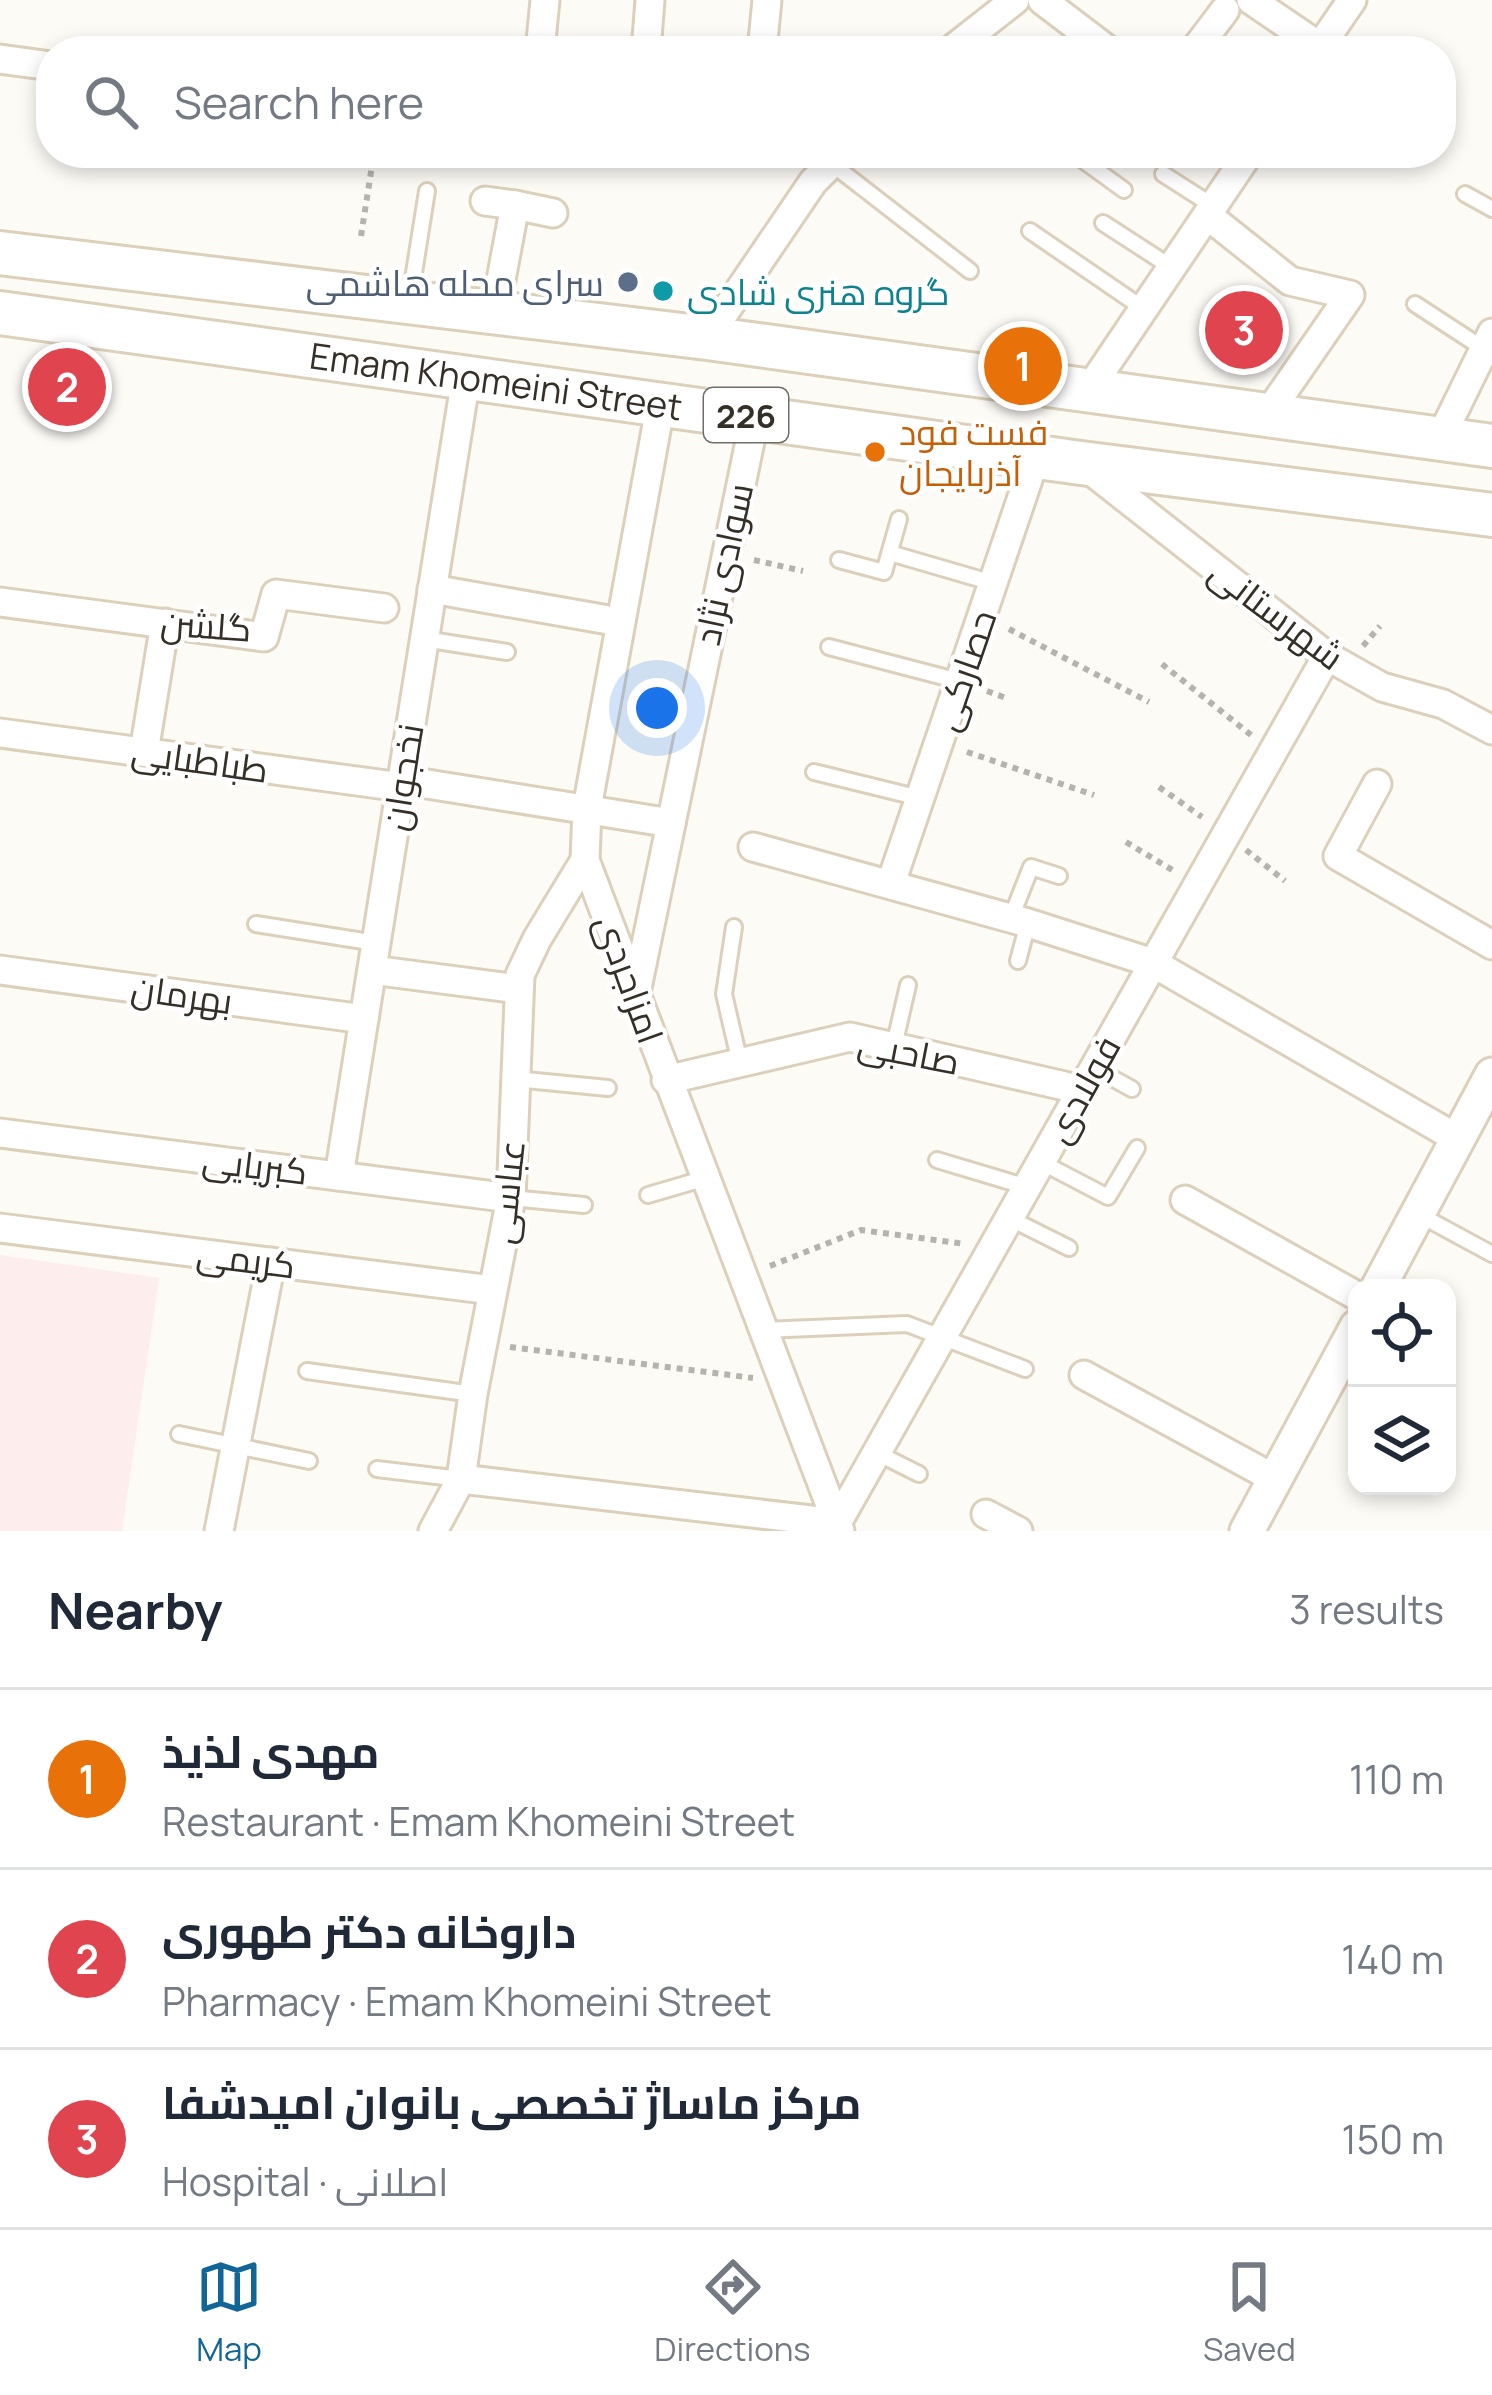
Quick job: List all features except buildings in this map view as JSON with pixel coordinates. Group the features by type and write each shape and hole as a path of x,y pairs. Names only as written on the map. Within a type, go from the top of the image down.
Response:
{"main road":[{"name":"Emam Khomeini Street","path":"0,253 707,338 1492,446"},
{"name":"Emam Khomeini Street","path":"0,313 1082,463 1492,514"}],"street":[{"path":"541,36 545,0"},
{"path":"647,36 650,0"},
{"path":"763,36 767,0"},
{"path":"969,36 1015,0"},
{"path":"1042,0 1089,36"},
{"path":"1330,36 1352,0"},
{"path":"1208,36 1238,5 1295,36"},
{"path":"0,59 36,64"},
{"path":"707,338 800,200 827,168"},
{"path":"1088,391 1239,168"},
{"path":"485,200 553,213"},
{"path":"495,312 515,205"},
{"path":"1210,210 1290,280 1350,295 1267,415"},
{"path":"1439,439 1490,339"},
{"name":"نخجوان","path":"339,1176 466,378"},
{"name":"امزاجردی","path":"661,404 587,808 585,860 838,1527"},
{"name":"سوادی نژاد","path":"636,993 754,417"},
{"name":"حصارکی","path":"891,884 1036,456"},
{"name":"شهرستانی","path":"1082,463 1327,656 1361,678 1443,704 1492,730"},
{"path":"432,589 620,622"},
{"name":"گلشن","path":"0,602 264,637 276,594 384,608"},
{"path":"144,752 165,623"},
{"name":"فولادی","path":"838,1527 1327,656"},
{"name":"طباطبایی","path":"0,733 587,808 671,824"},
{"path":"1377,784 1338,856 1492,945"},
{"path":"753,847 1153,963 1458,1139"},
{"name":"عباسی","path":"433,1531 461,1479 511,1198 520,975 585,860"},
{"path":"374,957 518,989"},
{"name":"بهرمان","path":"0,970 364,1018"},
{"name":"صاحبی","path":"666,1079 850,1036 1088,1079"},
{"path":"1383,1279 1492,1076"},
{"name":"کبریایی","path":"0,1133 511,1198"},
{"path":"1185,1200 1348,1291"},
{"name":"کریمی","path":"0,1228 492,1290"},
{"path":"218,1531 271,1262"},
{"path":"1249,1530 1348,1352"},
{"path":"1084,1375 1275,1479"},
{"path":"461,1479 838,1527"},
{"path":"986,1514 1018,1531"}],"lane":[{"path":"848,168 970,271"},
{"path":"1094,168 1124,190"},
{"path":"1163,174 1210,210"},
{"path":"410,303 428,191"},
{"path":"1465,194 1492,209"},
{"path":"1103,223 1172,267"},
{"path":"1030,231 1144,309"},
{"path":"1415,304 1490,339"},
{"path":"839,560 884,572 899,519"},
{"path":"890,553 993,583"},
{"path":"424,639 507,652"},
{"path":"829,647 959,681"},
{"path":"814,772 920,798"},
{"path":"1018,961 1019,921 1031,867 1059,876"},
{"path":"256,924 374,957"},
{"path":"734,927 724,994 740,1063"},
{"path":"894,1046 908,985"},
{"path":"515,1079 608,1088"},
{"path":"1088,1079 1132,1089"},
{"path":"1041,1162 1108,1197 1137,1148"},
{"path":"937,1160 1027,1187"},
{"path":"648,1195 706,1178"},
{"path":"511,1198 584,1205"},
{"path":"1418,1214 1492,1254"},
{"path":"1010,1218 1069,1248"},
{"path":"761,1330 907,1324 1025,1369"},
{"path":"307,1371 473,1394"},
{"path":"179,1434 310,1461"},
{"path":"877,1454 919,1474"},
{"path":"377,1469 461,1479"}],"path":[{"path":"361,236 372,168"},
{"path":"725,554 803,571"},
{"path":"982,615 1149,703"},
{"path":"1162,664 1272,752"},
{"path":"939,743 1094,795"},
{"path":"1159,787 1285,881"},
{"path":"1126,842 1197,885"},
{"path":"741,1277 861,1231 993,1247"},
{"path":"483,1344 783,1381"}],"shaded area":[{"path":"0,1255 159,1278 122,1531 0,1531"}],"place":[{"name":"سرای محله هاشمی","path":"628,282"},
{"name":"گروه هنری شادی","path":"663,291"},
{"name":"مرکز ماساژ تخصصی بانوان امیدشفا","path":"1244,330"},
{"name":"مهدی لذیذ","path":"1023,366"},
{"name":"داروخانه دکتر طهوری","path":"67,387"},
{"name":"فست فود آذربایجان","path":"875,452"}]}
